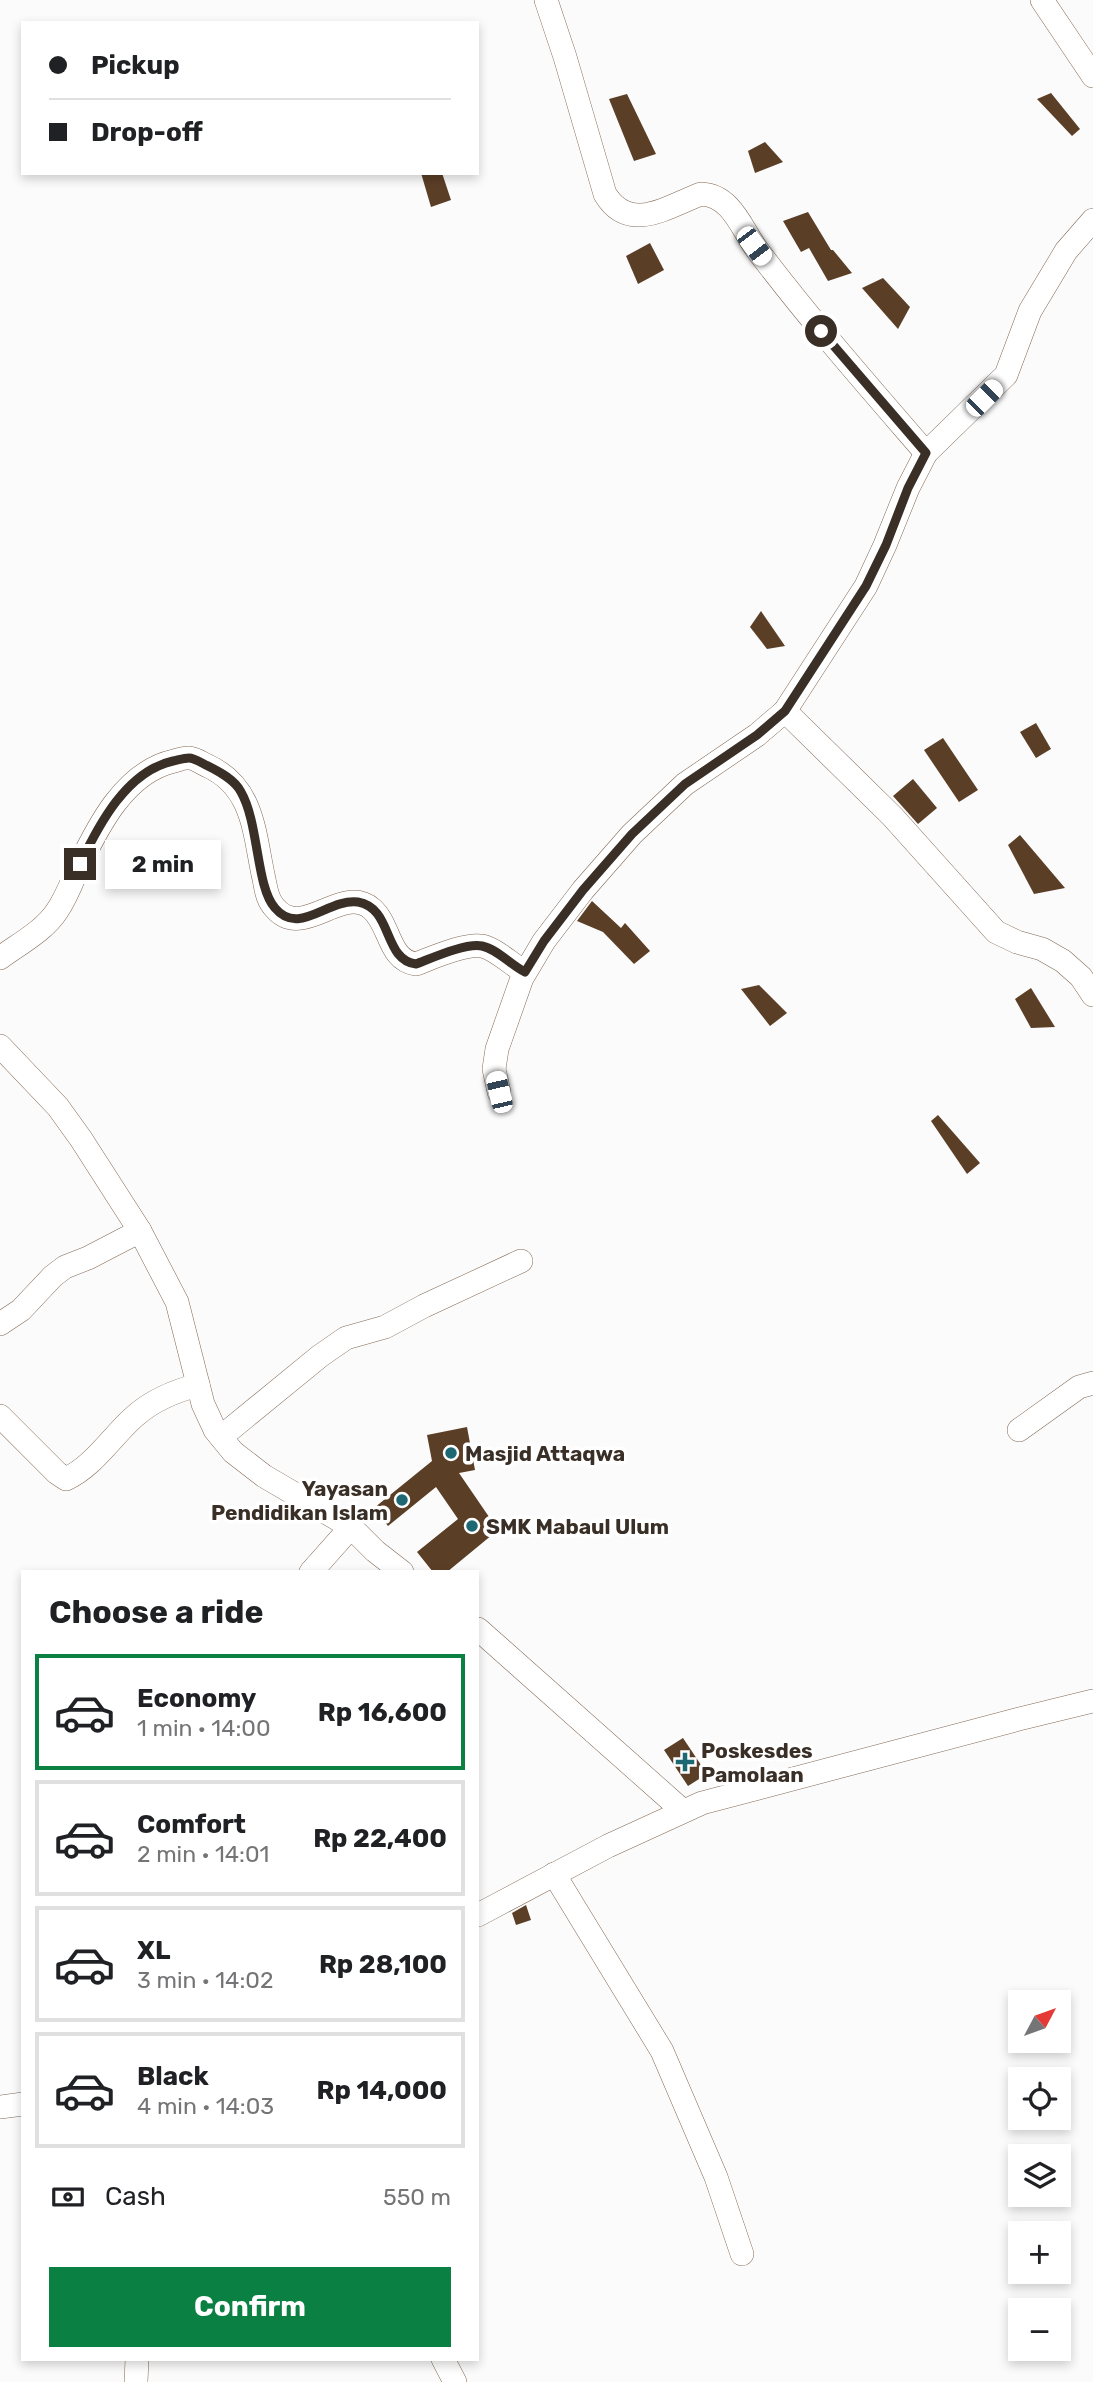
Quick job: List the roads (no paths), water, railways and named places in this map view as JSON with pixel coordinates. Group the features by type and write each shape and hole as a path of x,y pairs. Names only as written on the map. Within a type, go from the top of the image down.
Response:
{"street":[{"path":"546,0 605,194 611,203 627,215 641,216 701,194 711,194 722,200 732,210 754,246 803,311 926,453"},
{"path":"1042,0 1093,76"},
{"path":"499,1092 494,1069 497,1049 525,972 544,941 583,890 632,834 685,784 757,735 785,711 866,586 926,453 1006,374 1030,311 1066,251 1093,220"},
{"path":"785,711 892,816 996,932 1017,942 1042,948 1063,961 1081,976 1093,995"},
{"path":"0,958 34,934 57,912 91,841 130,786 145,772 162,764 189,758 222,772 240,790 253,822 268,898 283,916 290,920 344,903 358,902 371,907 381,919 397,956 407,963 416,964 469,947 482,946 525,972"},
{"path":"0,1046 58,1107 140,1231 177,1301 203,1404 221,1437 233,1452 264,1476 351,1527 399,1570"},
{"path":"0,1324 21,1310 65,1267 140,1231"},
{"path":"221,1437 345,1338 385,1327 522,1261"},
{"path":"1019,1430 1079,1387 1093,1383"},
{"path":"0,1416 66,1479 103,1451 135,1416 161,1398 198,1385"},
{"path":"313,1570 351,1527"},
{"path":"481,1637 683,1811"},
{"path":"479,1914 608,1846 702,1803 1019,1718 1093,1701"},
{"path":"555,1874 662,2051 716,2177 742,2254"},
{"path":"0,2107 21,2104"},
{"path":"136,2382 137,2361"},
{"path":"444,2361 455,2382"}],"place":[{"name":"Masjid Attaqwa","path":"451,1453"},
{"name":"Yayasan Pendidikan Islam","path":"402,1500"},
{"name":"SMK Mabaul Ulum","path":"472,1526"},
{"name":"Poskesdes Pamolaan","path":"685,1762"}]}
